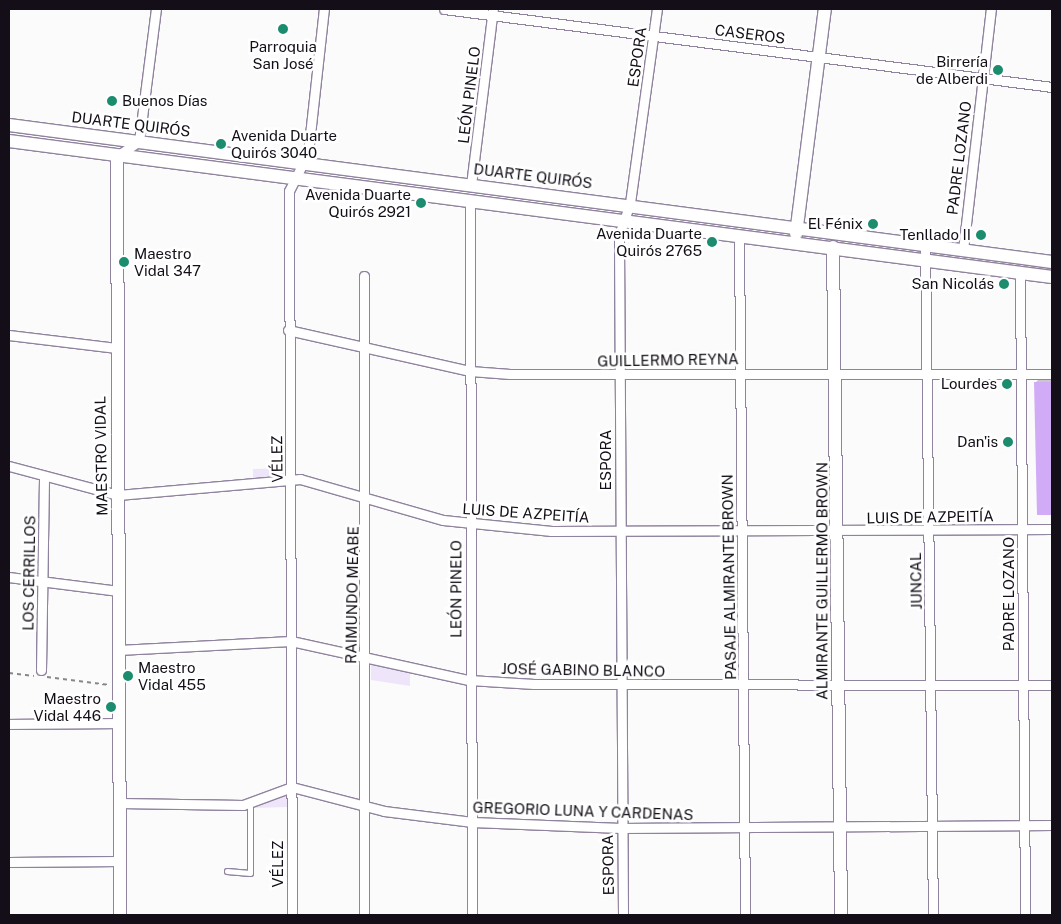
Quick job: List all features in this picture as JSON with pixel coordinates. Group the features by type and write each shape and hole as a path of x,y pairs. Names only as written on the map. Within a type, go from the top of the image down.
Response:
{"main road":[{"path":"794,244 825,9"},
{"name":"DUARTE QUIRÓS","path":"9,125 471,185 630,203 1052,262"},
{"path":"9,141 470,202 621,224 833,248 1052,277"},
{"name":"MAESTRO VIDAL","path":"117,156 116,348 120,915"},
{"name":"ALMIRANTE GUILLERMO BROWN","path":"833,248 838,532 841,915"}],"street":[{"path":"117,156 139,141 156,9"},
{"path":"292,178 305,163 324,9"},
{"name":"CASEROS","path":"444,9 493,12 654,36 1052,87"},
{"name":"ESPORA","path":"623,915 620,532 621,224 630,203 657,9"},
{"name":"PADRE LOZANO","path":"963,250 991,9"},
{"name":"LEÓN PINELO","path":"471,185 493,12"},
{"name":"VÉLEZ","path":"292,178 288,330 292,479 292,915"},
{"name":"LEÓN PINELO","path":"470,202 469,680 472,915"},
{"name":"PASAJE ALMIRANTE BROWN","path":"740,238 745,915"},
{"name":"JUNCAL","path":"925,245 928,530 932,685 933,915"},
{"name":"PADRE LOZANO","path":"1020,272 1025,915"},
{"name":"RAIMUNDO MEABE","path":"364,276 366,500 364,915"},
{"name":"GUILLERMO REYNA","path":"288,330 470,371 620,374 741,372 1052,374"},
{"path":"9,335 116,348"},
{"name":"LUIS DE AZPEITÍA","path":"9,466 44,477 118,495 292,479 366,500 470,525 620,532 838,532 1052,529"},
{"name":"LOS CERRILLOS","path":"37,673 44,477"},
{"path":"9,577 118,591"},
{"name":"JOSÉ GABINO BLANCO","path":"118,650 291,640 365,655 469,680 621,686 1052,685"},
{"path":"9,724 119,723"},
{"path":"120,803 250,803 292,787"},
{"name":"GREGORIO LUNA Y CARDENAS","path":"292,787 364,807 472,822 621,828 1052,825"},
{"path":"9,862 120,861"}],"lane":[{"path":"227,871 250,872 250,803"}],"path":[{"path":"9,673 47,671 46,677 119,686"}],"shaded area":[{"path":"284,468 284,478 253,481 253,469"},
{"path":"371,663 410,670 410,686 371,680"},
{"path":"288,792 288,807 253,808 254,805"}],"building":[{"path":"1034,382 1052,382 1052,515 1037,515"}],"place":[{"name":"Parroquia San José","path":"283,29"},
{"name":"Birrería de Alberdi","path":"998,70"},
{"name":"Buenos Días","path":"112,101"},
{"name":"Avenida Duarte Quirós 3040","path":"221,144"},
{"name":"Avenida Duarte Quirós 2921","path":"421,203"},
{"name":"El Fénix","path":"873,224"},
{"name":"Tenllado II","path":"981,235"},
{"name":"Avenida Duarte Quirós 2765","path":"712,242"},
{"name":"Maestro Vidal 347","path":"124,262"},
{"name":"San Nicolás","path":"1004,284"},
{"name":"Lourdes","path":"1007,384"},
{"name":"Dan'is","path":"1008,442"},
{"name":"Maestro Vidal 455","path":"128,676"},
{"name":"Maestro Vidal 446","path":"111,707"}]}
